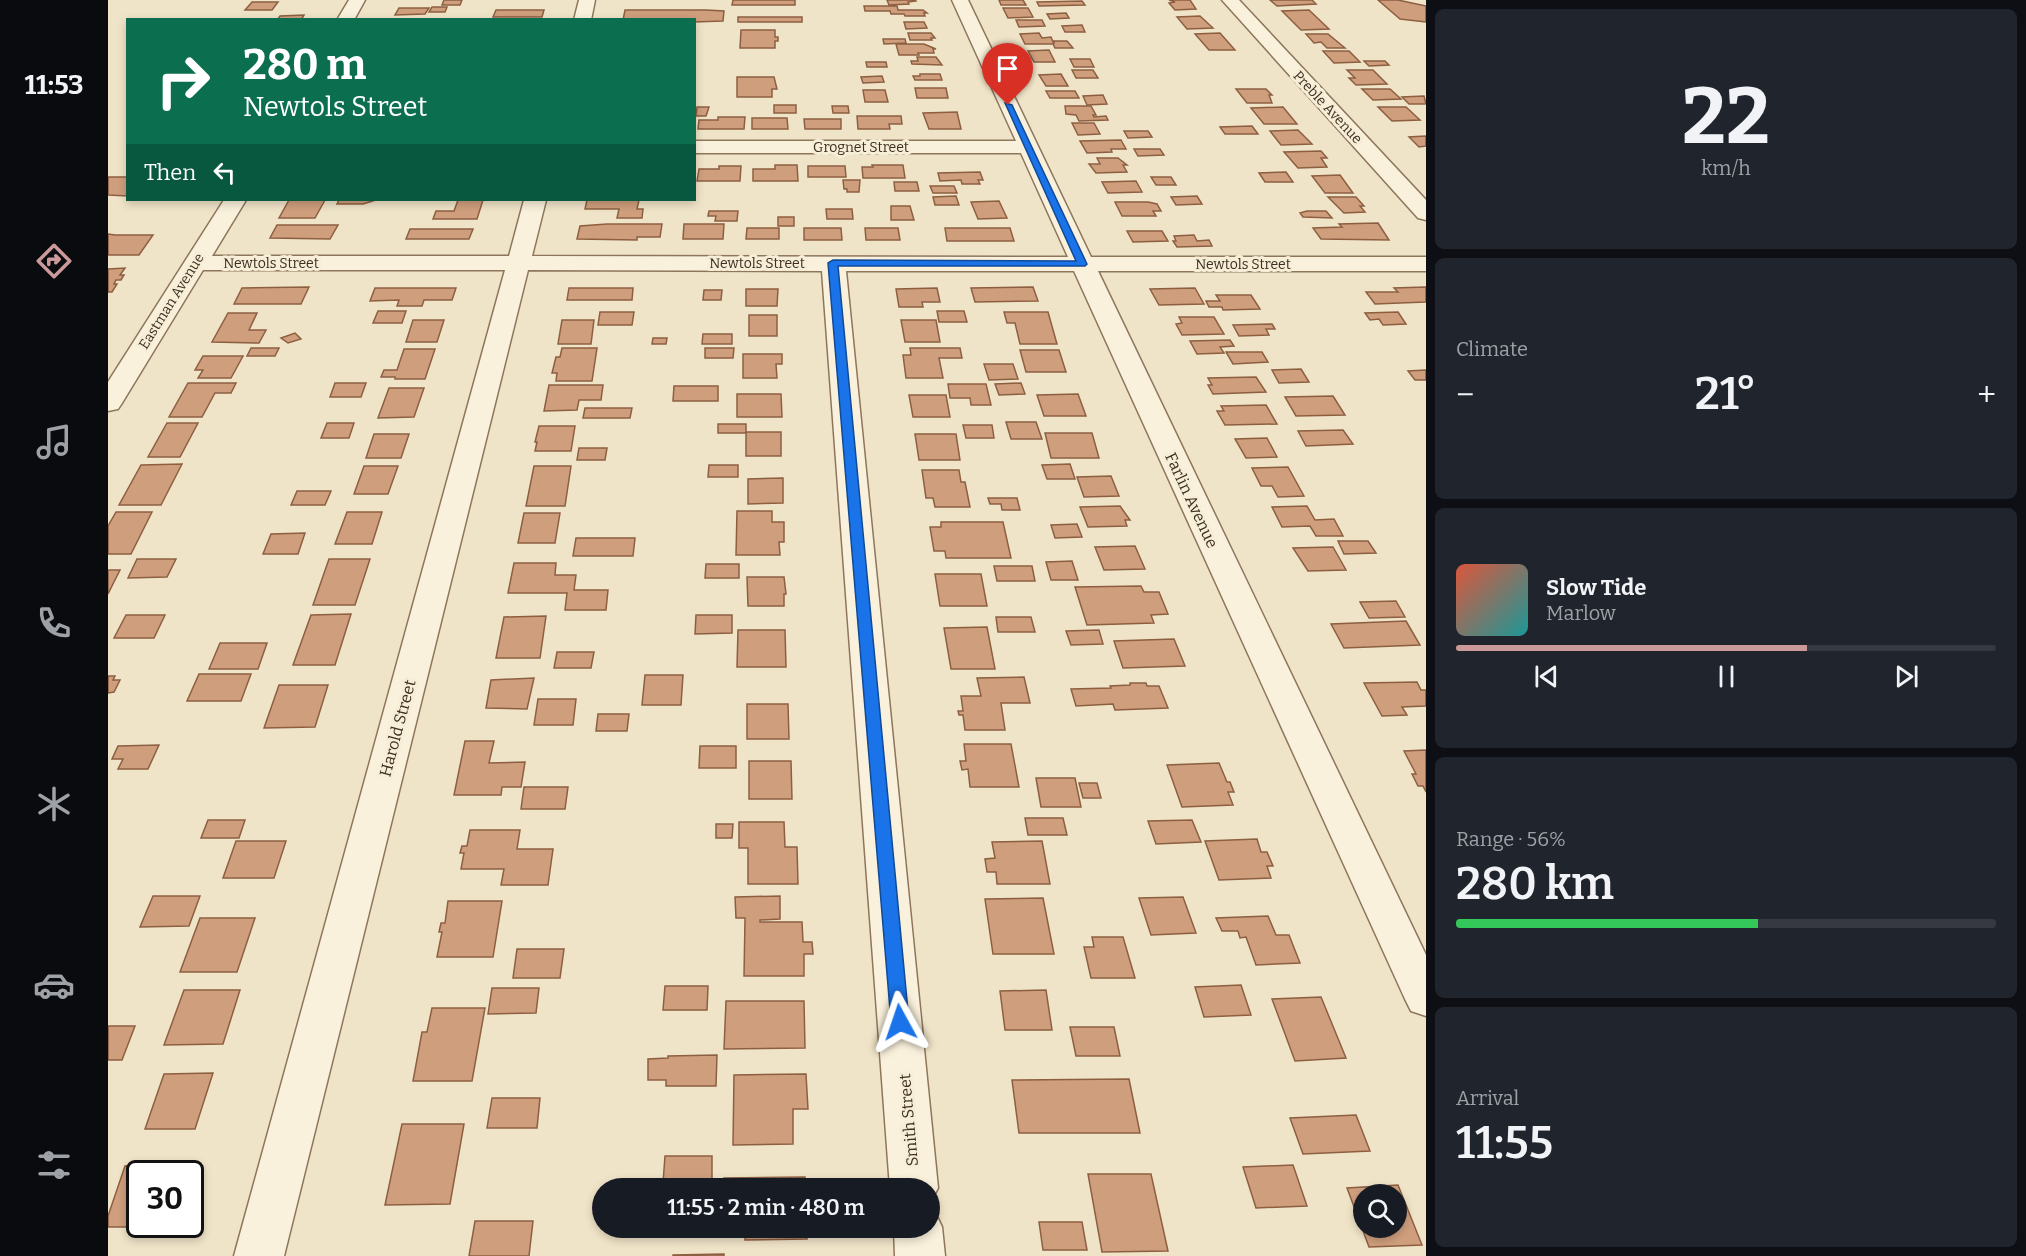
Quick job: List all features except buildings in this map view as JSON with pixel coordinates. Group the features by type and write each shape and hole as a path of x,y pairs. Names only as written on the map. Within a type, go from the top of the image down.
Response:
{"street":[{"path":"346,18 357,0"},
{"path":"582,18 587,0"},
{"name":"Farlin Avenue","path":"960,0 1426,999"},
{"name":"Preble Avenue","path":"1230,0 1426,213"},
{"name":"Grognet Street","path":"696,147 1028,147"},
{"name":"Eastman Avenue","path":"108,403 234,201"},
{"name":"Harold Street","path":"259,1256 535,201"},
{"name":"Newtols Street","path":"195,263 1426,264"},
{"name":"Smith Street","path":"833,263 914,1178"},
{"path":"919,1238 921,1256"}],"route":[{"path":"900,1022 833,263 1082,264 1008,105"}]}
